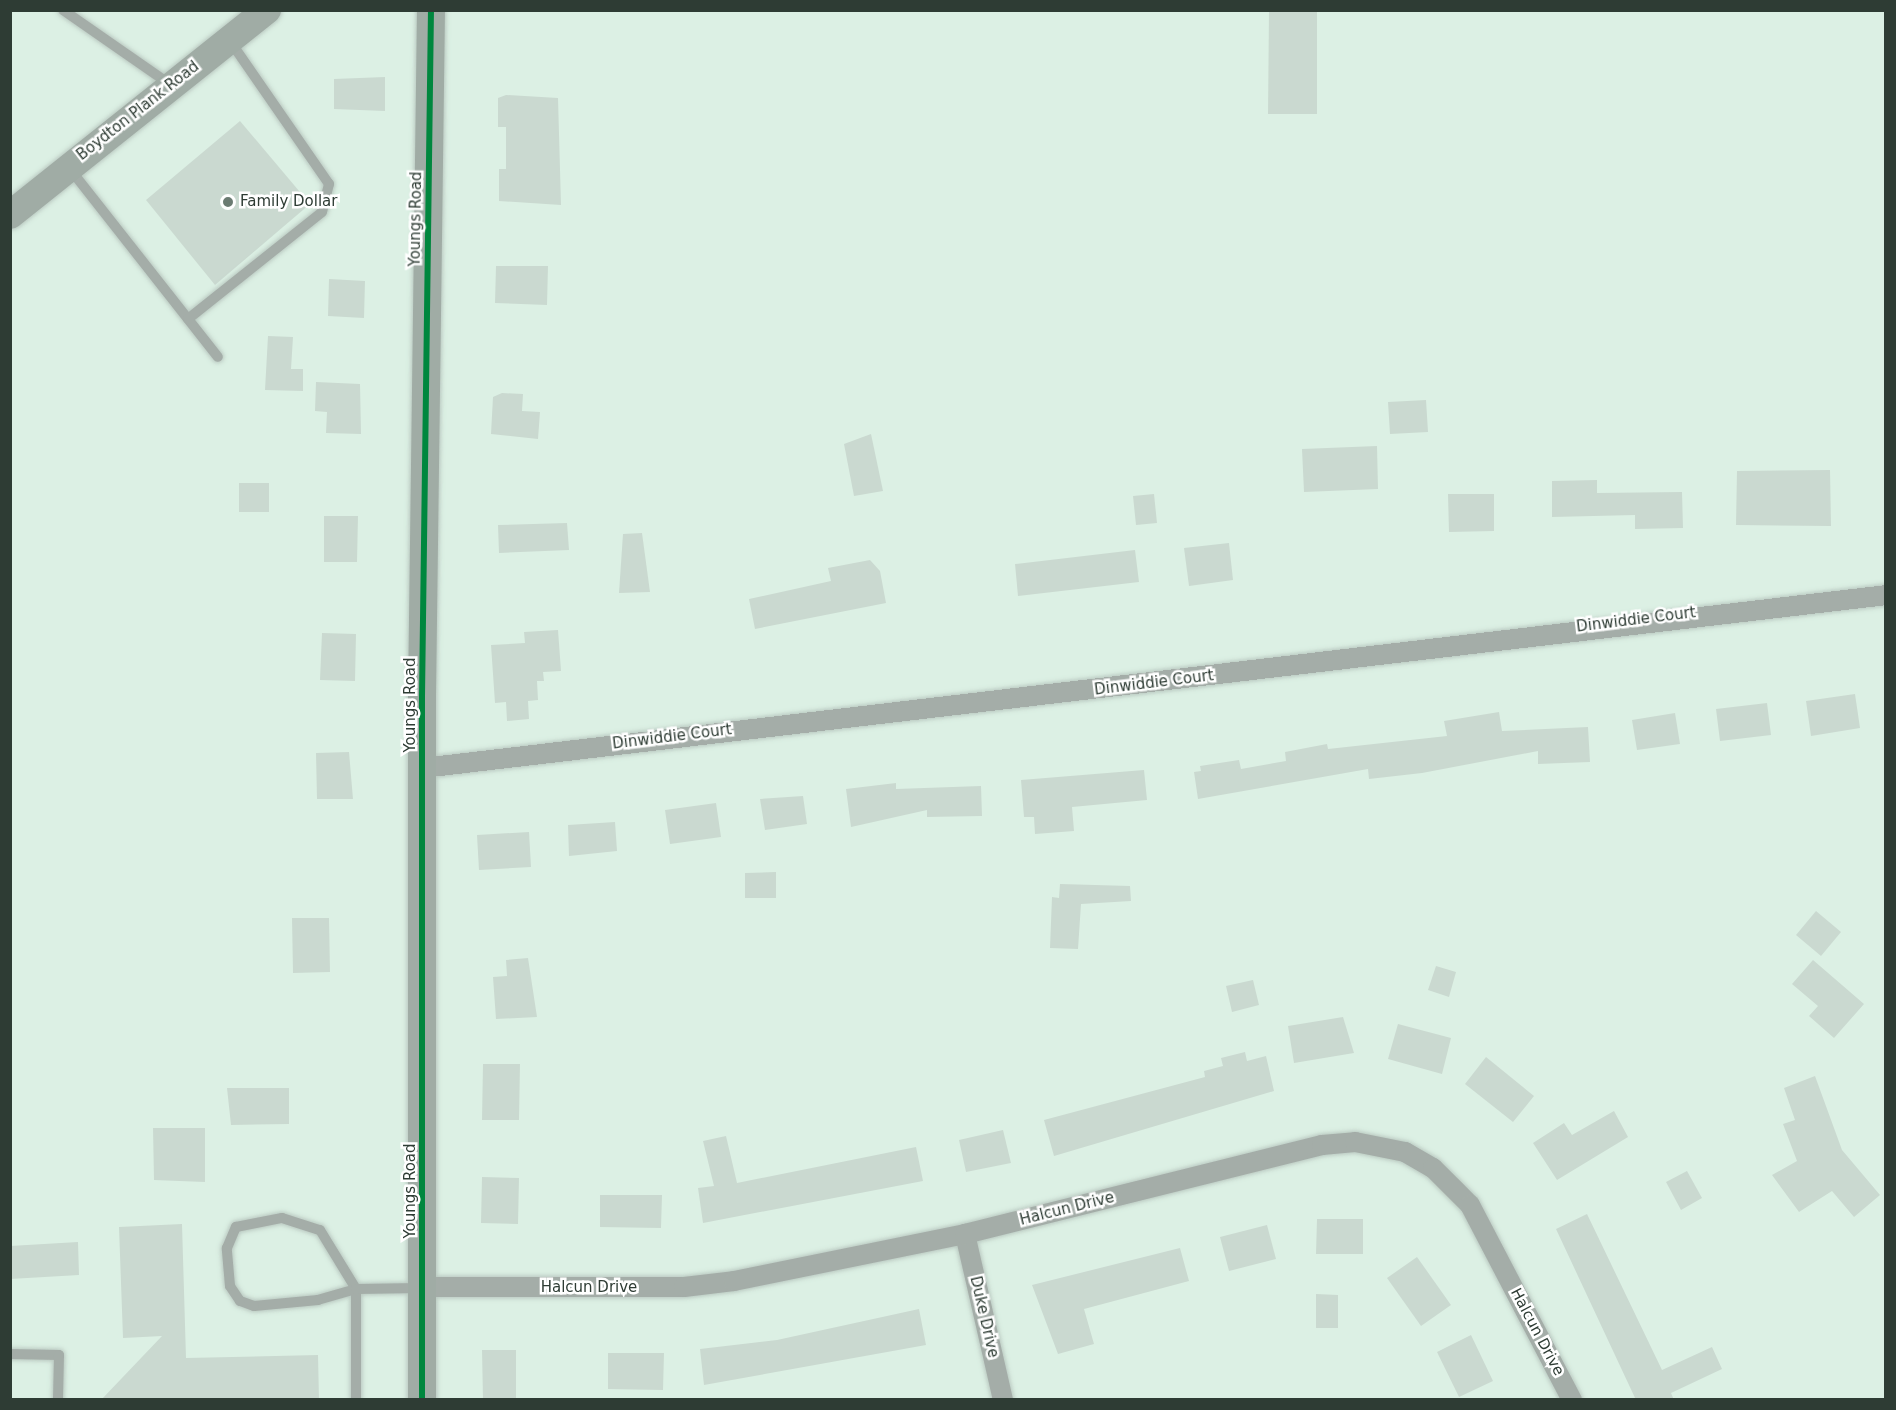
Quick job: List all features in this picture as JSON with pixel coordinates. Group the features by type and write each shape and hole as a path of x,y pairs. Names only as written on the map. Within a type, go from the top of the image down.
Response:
{"street":[{"name":"Boydton Plank Road","path":"10,214 267,10"},
{"name":"Youngs Road","path":"422,1400 427,16"},
{"name":"Dinwiddie Court","path":"423,768 1886,595"},
{"name":"Halcun Drive","path":"423,1287 684,1287 965,1234 1322,1145 1387,1146 1433,1168 1470,1205 1572,1400"},
{"name":"Duke Drive","path":"965,1234 1003,1400"}],"lane":[{"path":"63,10 171,85"},
{"path":"188,319 322,212 329,184 229,40"},
{"path":"68,166 218,357"},
{"path":"356,1400 356,1289 320,1230 302,1221 250,1221 236,1227 227,1248 230,1286 240,1302 254,1306 318,1300 356,1289 423,1287"},
{"path":"10,1354 59,1355 58,1400"}],"building":[{"path":"1269,10 1317,10 1317,114 1268,114"},
{"path":"385,77 385,111 334,109 334,79"},
{"path":"506,95 558,98 561,205 499,201 499,169 506,169 506,127 498,127 498,98"},
{"name":"Family Dollar","path":"240,121 310,204 215,285 146,200"},
{"path":"496,266 548,266 547,305 495,303"},
{"path":"329,279 365,281 364,318 328,316"},
{"path":"268,336 293,337 291,369 303,369 303,391 265,390"},
{"path":"316,382 360,384 361,434 326,433 327,412 315,411"},
{"path":"502,393 523,394 522,411 540,412 538,439 491,434 493,397"},
{"path":"1426,400 1428,432 1390,434 1388,402"},
{"path":"871,434 883,491 854,496 844,444"},
{"path":"1377,446 1378,489 1304,492 1302,449"},
{"path":"1830,470 1831,526 1736,525 1737,471"},
{"path":"1597,480 1597,493 1682,492 1683,528 1635,529 1635,515 1552,517 1552,481"},
{"path":"239,483 269,483 269,512 239,512"},
{"path":"1154,494 1157,523 1136,525 1133,496"},
{"path":"1448,494 1494,494 1494,531 1449,532"},
{"path":"324,516 358,516 357,562 324,562"},
{"path":"567,523 569,550 499,553 498,525"},
{"path":"642,533 650,592 619,593 623,534"},
{"path":"1229,543 1233,580 1189,586 1184,548"},
{"path":"1135,550 1139,582 1018,596 1015,564"},
{"path":"870,560 880,571 886,603 755,629 749,599 831,581 828,568"},
{"path":"558,630 561,671 543,672 544,681 537,681 538,700 528,701 529,719 507,721 506,702 495,703 491,645 525,643 524,632"},
{"path":"322,633 356,634 355,681 320,680"},
{"path":"1855,694 1860,728 1811,736 1806,701"},
{"path":"1767,703 1771,735 1720,741 1716,709"},
{"path":"1499,712 1502,731 1588,727 1590,762 1538,764 1538,751 1422,773 1369,779 1368,769 1198,799 1194,772 1201,771 1200,766 1239,760 1241,769 1286,761 1285,752 1327,744 1328,749 1447,736 1444,721"},
{"path":"1675,713 1680,744 1637,750 1632,720"},
{"path":"349,752 353,799 317,799 316,753"},
{"path":"1144,770 1147,800 1072,807 1074,831 1035,834 1034,817 1024,817 1021,780"},
{"path":"896,783 896,789 981,786 982,816 927,817 927,810 851,827 846,789"},
{"path":"803,796 807,824 765,830 760,799"},
{"path":"716,803 721,837 670,844 665,810"},
{"path":"615,822 617,851 569,856 568,825"},
{"path":"529,832 531,867 479,870 477,835"},
{"path":"776,872 776,898 745,898 745,873"},
{"path":"1060,884 1130,886 1131,901 1081,904 1078,949 1050,948 1052,897 1059,898"},
{"path":"1816,911 1841,932 1821,956 1796,935"},
{"path":"292,918 329,918 330,972 293,973"},
{"path":"528,958 537,1017 496,1019 493,977 507,976 506,960"},
{"path":"1813,960 1864,1004 1834,1038 1809,1016 1818,1006 1792,984"},
{"path":"1436,966 1456,972 1449,997 1428,990"},
{"path":"1253,980 1259,1005 1232,1012 1226,986"},
{"path":"1343,1017 1354,1053 1294,1063 1288,1026"},
{"path":"1398,1024 1451,1038 1442,1074 1388,1059"},
{"path":"1245,1052 1247,1061 1266,1056 1274,1091 1054,1156 1044,1120 1205,1077 1204,1071 1223,1066 1221,1058"},
{"path":"1486,1057 1534,1096 1513,1122 1465,1084"},
{"path":"483,1064 520,1064 519,1120 482,1120"},
{"path":"1815,1076 1842,1150 1880,1195 1854,1217 1832,1191 1799,1212 1772,1175 1797,1161 1783,1124 1795,1120 1784,1088"},
{"path":"227,1088 289,1088 289,1124 231,1125"},
{"path":"1614,1111 1628,1137 1557,1180 1533,1143 1564,1123 1572,1135"},
{"path":"153,1128 205,1128 205,1182 154,1180"},
{"path":"1003,1130 1011,1163 966,1172 959,1140"},
{"path":"726,1136 737,1183 916,1147 923,1181 703,1223 698,1188 714,1186 703,1141"},
{"path":"1687,1171 1702,1198 1681,1210 1666,1182"},
{"path":"482,1177 519,1178 518,1224 481,1223"},
{"path":"600,1195 662,1195 661,1228 600,1227"},
{"path":"1587,1214 1662,1370 1712,1347 1722,1369 1671,1393 1674,1400 1636,1400 1556,1229"},
{"path":"1317,1219 1363,1219 1363,1254 1316,1254"},
{"path":"182,1224 186,1358 318,1355 319,1400 101,1400 162,1336 123,1338 119,1227"},
{"path":"1267,1225 1276,1259 1229,1271 1220,1237"},
{"path":"78,1242 79,1275 10,1279 10,1246"},
{"path":"1180,1248 1189,1281 1084,1309 1094,1344 1058,1354 1032,1285"},
{"path":"1417,1257 1451,1305 1421,1326 1387,1278"},
{"path":"1316,1294 1338,1295 1338,1328 1316,1328"},
{"path":"919,1309 926,1345 704,1385 700,1349 777,1340"},
{"path":"1471,1335 1493,1381 1459,1397 1437,1352"},
{"path":"482,1350 516,1350 516,1400 483,1400"},
{"path":"608,1353 664,1353 663,1390 608,1389"}],"cycle path":[{"path":"422,1400 422,696 431,10"}],"place":[{"name":"Family Dollar","path":"228,202"}]}
